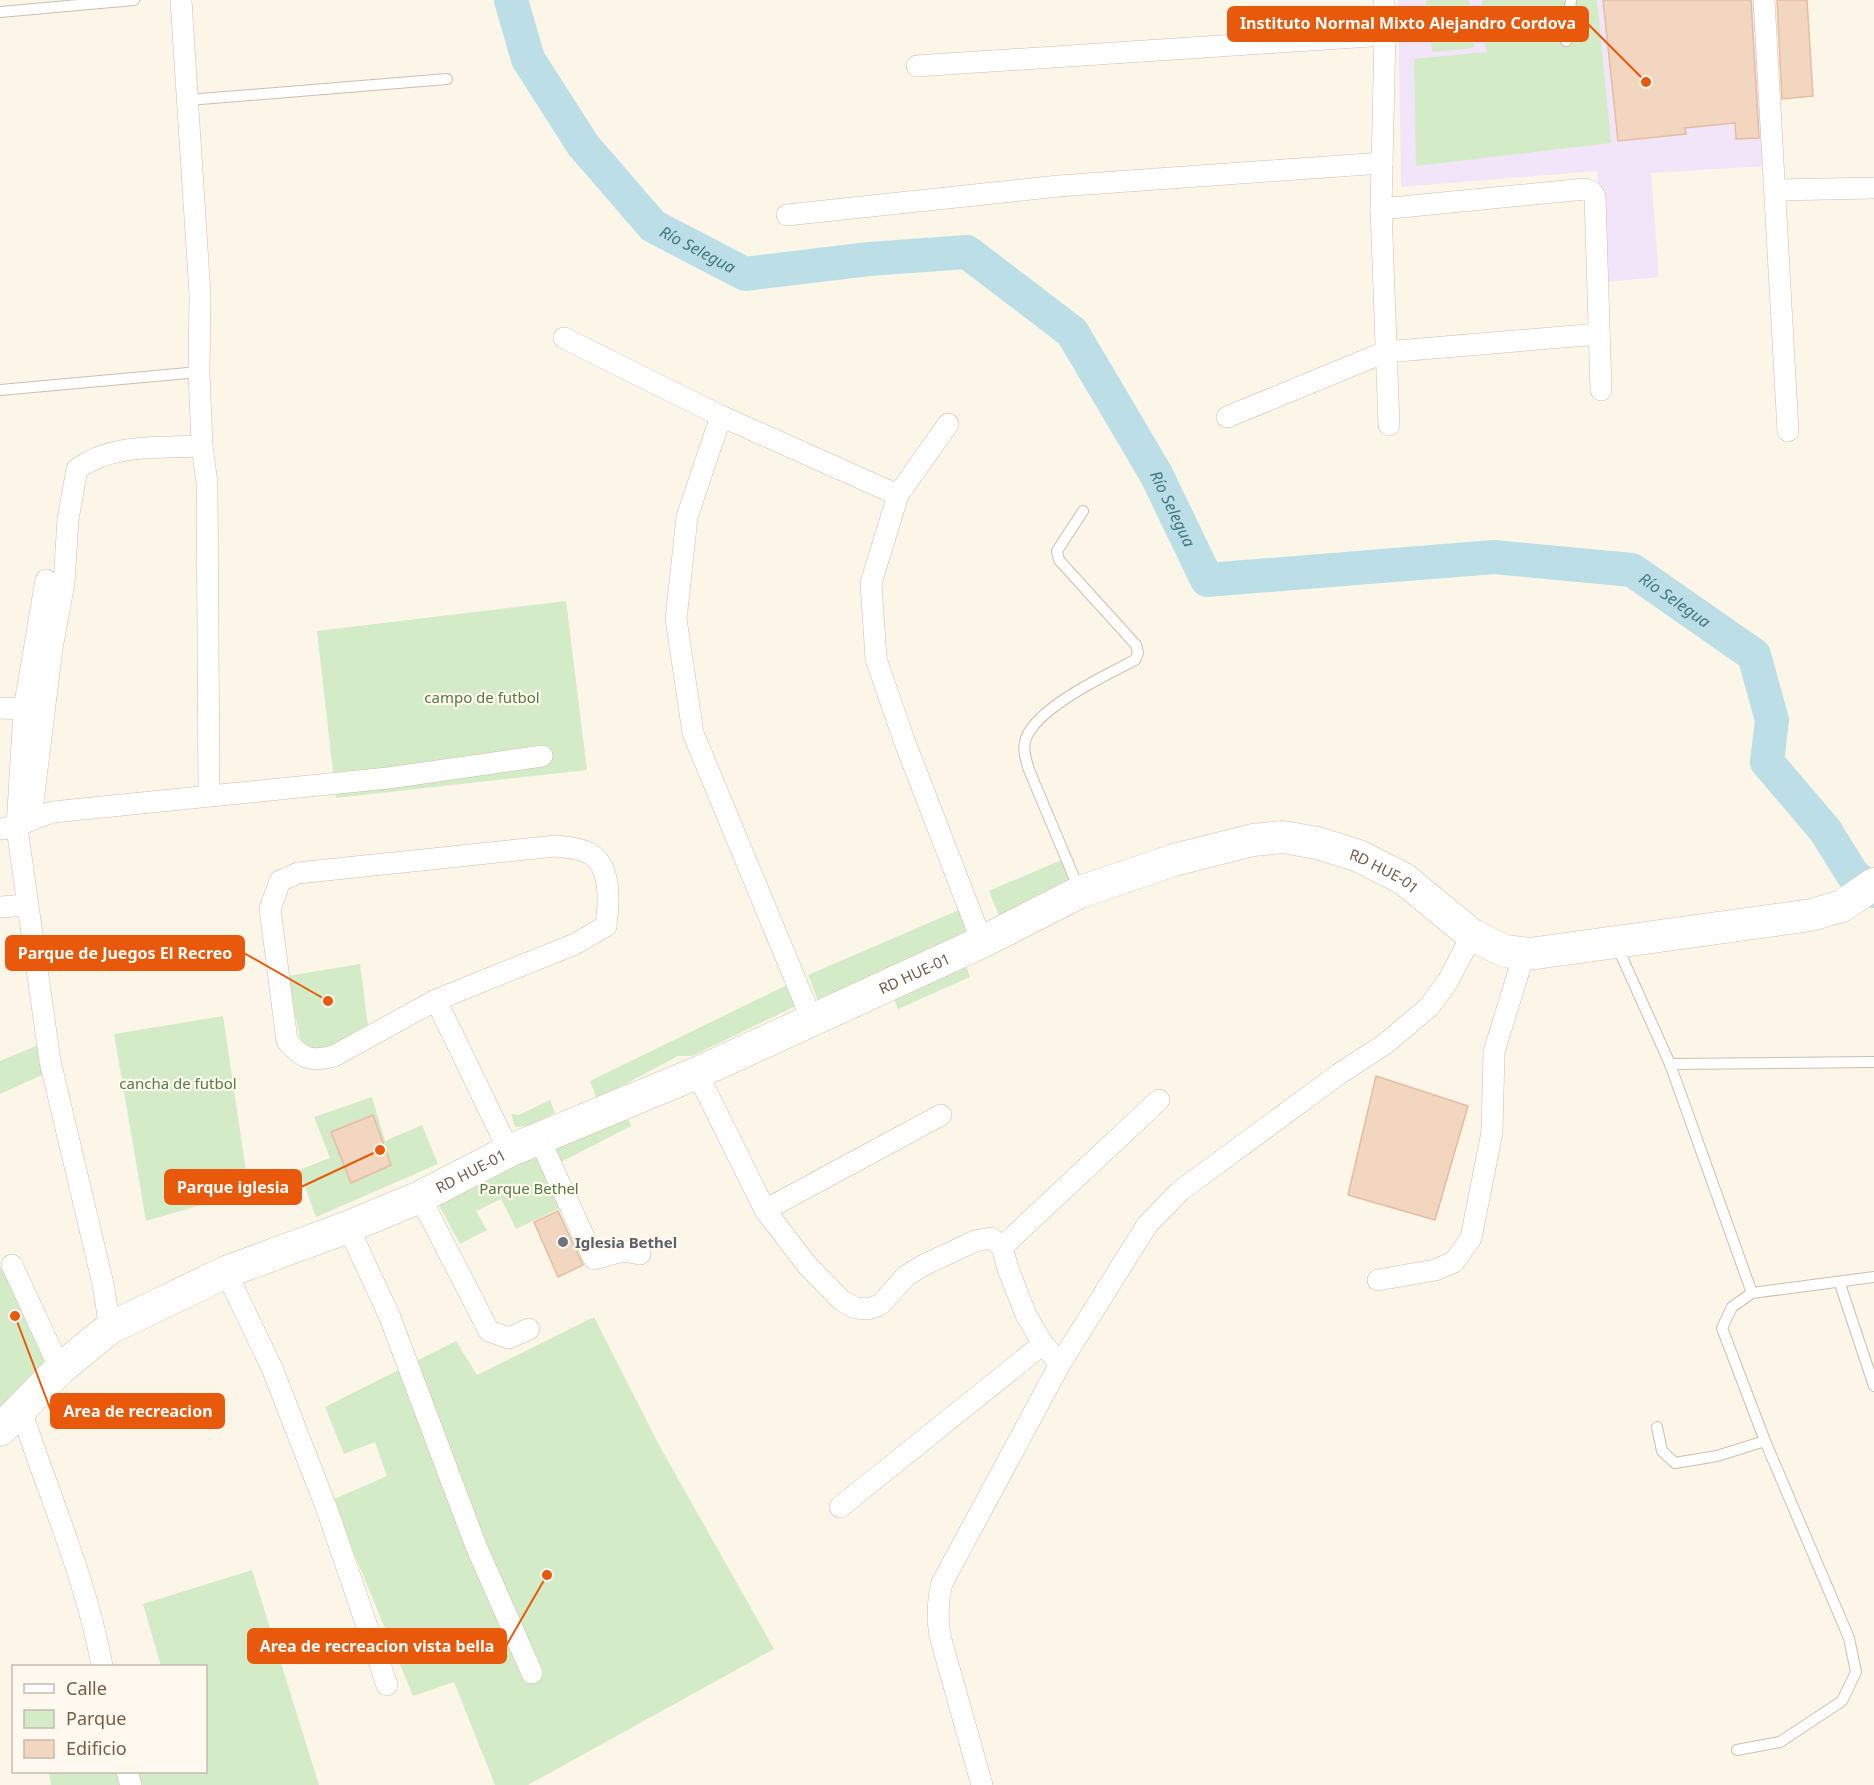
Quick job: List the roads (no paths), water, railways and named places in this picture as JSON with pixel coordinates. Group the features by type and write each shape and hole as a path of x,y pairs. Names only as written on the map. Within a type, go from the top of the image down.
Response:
{"street":[{"path":"181,0 200,295 199,372 202,446 207,483 209,795"},
{"path":"1383,0 1385,35 1381,209 1389,425"},
{"path":"1764,0 1777,190 1788,431"},
{"path":"917,66 1385,35"},
{"path":"787,215 1059,186 1382,163"},
{"path":"1777,190 1874,188"},
{"path":"1381,209 1585,189 1592,192 1595,197 1601,390"},
{"path":"1227,417 1385,352 1599,334"},
{"path":"564,338 721,416 898,495"},
{"path":"721,416 687,517 676,619 693,733 812,1020"},
{"path":"948,424 898,495 871,583 876,659 904,740 982,942"},
{"path":"16,825 64,583 68,519 77,469 94,457 118,450 202,446"},
{"path":"46,580 24,709 16,825 51,1068 103,1284 110,1328"},
{"path":"0,708 24,709"},
{"path":"16,825 53,812 388,778 542,756"},
{"name":"RD HUE-01","path":"10,1420 60,1369 110,1328 226,1272 348,1227 420,1197 509,1151 697,1073 982,942 1080,892 1174,860 1253,840 1283,837 1317,843 1359,856 1404,879 1472,935 1505,951 1524,954 1554,952 1811,915 1842,906 1874,884"},
{"path":"555,846 585,851 601,864 610,895 606,926 575,944 436,1000 334,1056 318,1060 300,1056 287,1041 270,909 280,881 298,873 555,846"},
{"path":"0,907 27,905"},
{"path":"982,1785 940,1636 938,1598 942,1583 1060,1364 1147,1225 1180,1191 1339,1074 1385,1044 1429,1007 1448,981 1472,935"},
{"path":"1378,1280 1435,1270 1454,1262 1471,1238 1492,1132 1494,1052 1524,954"},
{"path":"436,1000 509,1151"},
{"path":"697,1073 765,1210 807,1265 842,1301 856,1308 868,1309 879,1305 906,1276 975,1241 991,1238 1002,1247 1026,1315 1043,1344 1060,1364"},
{"path":"1002,1247 1159,1100"},
{"path":"765,1210 941,1115"},
{"path":"539,1138 594,1259 623,1251 640,1254"},
{"path":"420,1197 489,1331 509,1338 529,1329"},
{"path":"348,1227 390,1315 476,1546 532,1673"},
{"path":"12,1265 60,1369"},
{"path":"226,1272 276,1379 328,1512 387,1685"},
{"path":"840,1507 1043,1344"},
{"path":"10,1420 47,1489 76,1561 102,1665"}],"lane":[{"path":"0,12 134,0"},
{"path":"1566,41 1571,0"},
{"path":"188,100 447,79"},
{"path":"0,390 199,372"},
{"path":"1080,892 1025,757 1025,739 1034,726 1072,693 1135,660 1138,653 1136,645 1059,560 1057,552 1083,511"},
{"path":"1616,943 1670,1064 1752,1293"},
{"path":"1670,1064 1874,1062"},
{"path":"1737,1750 1780,1742 1811,1724 1842,1701 1856,1672 1849,1638 1766,1441 1722,1328 1732,1307 1752,1293 1840,1284 1874,1277"},
{"path":"1840,1284 1874,1386"},
{"path":"1657,1426 1662,1451 1675,1463 1717,1456 1766,1441"}],"waterway":[{"name":"Río Selegua","path":"511,0 528,59 583,145 653,226 745,274 869,259 967,252 1072,332 1156,474 1207,580 1494,557 1632,570 1754,655 1772,720 1767,762 1825,830 1853,875 1874,891"}],"place":[{"name":"Instituto Normal Mixto Alejandro Cordova","path":"1646,82"},
{"name":"Parque de Juegos El Recreo","path":"328,1001"},
{"name":"Parque iglesia","path":"380,1150"},
{"name":"Iglesia Bethel","path":"563,1242"},
{"name":"Area de recreacion","path":"15,1316"},
{"name":"Area de recreacion vista bella","path":"547,1575"}],"park label":[{"name":"campo de futbol","path":"482,697"},
{"name":"cancha de futbol","path":"178,1083"},
{"name":"Parque Bethel","path":"529,1188"}]}
